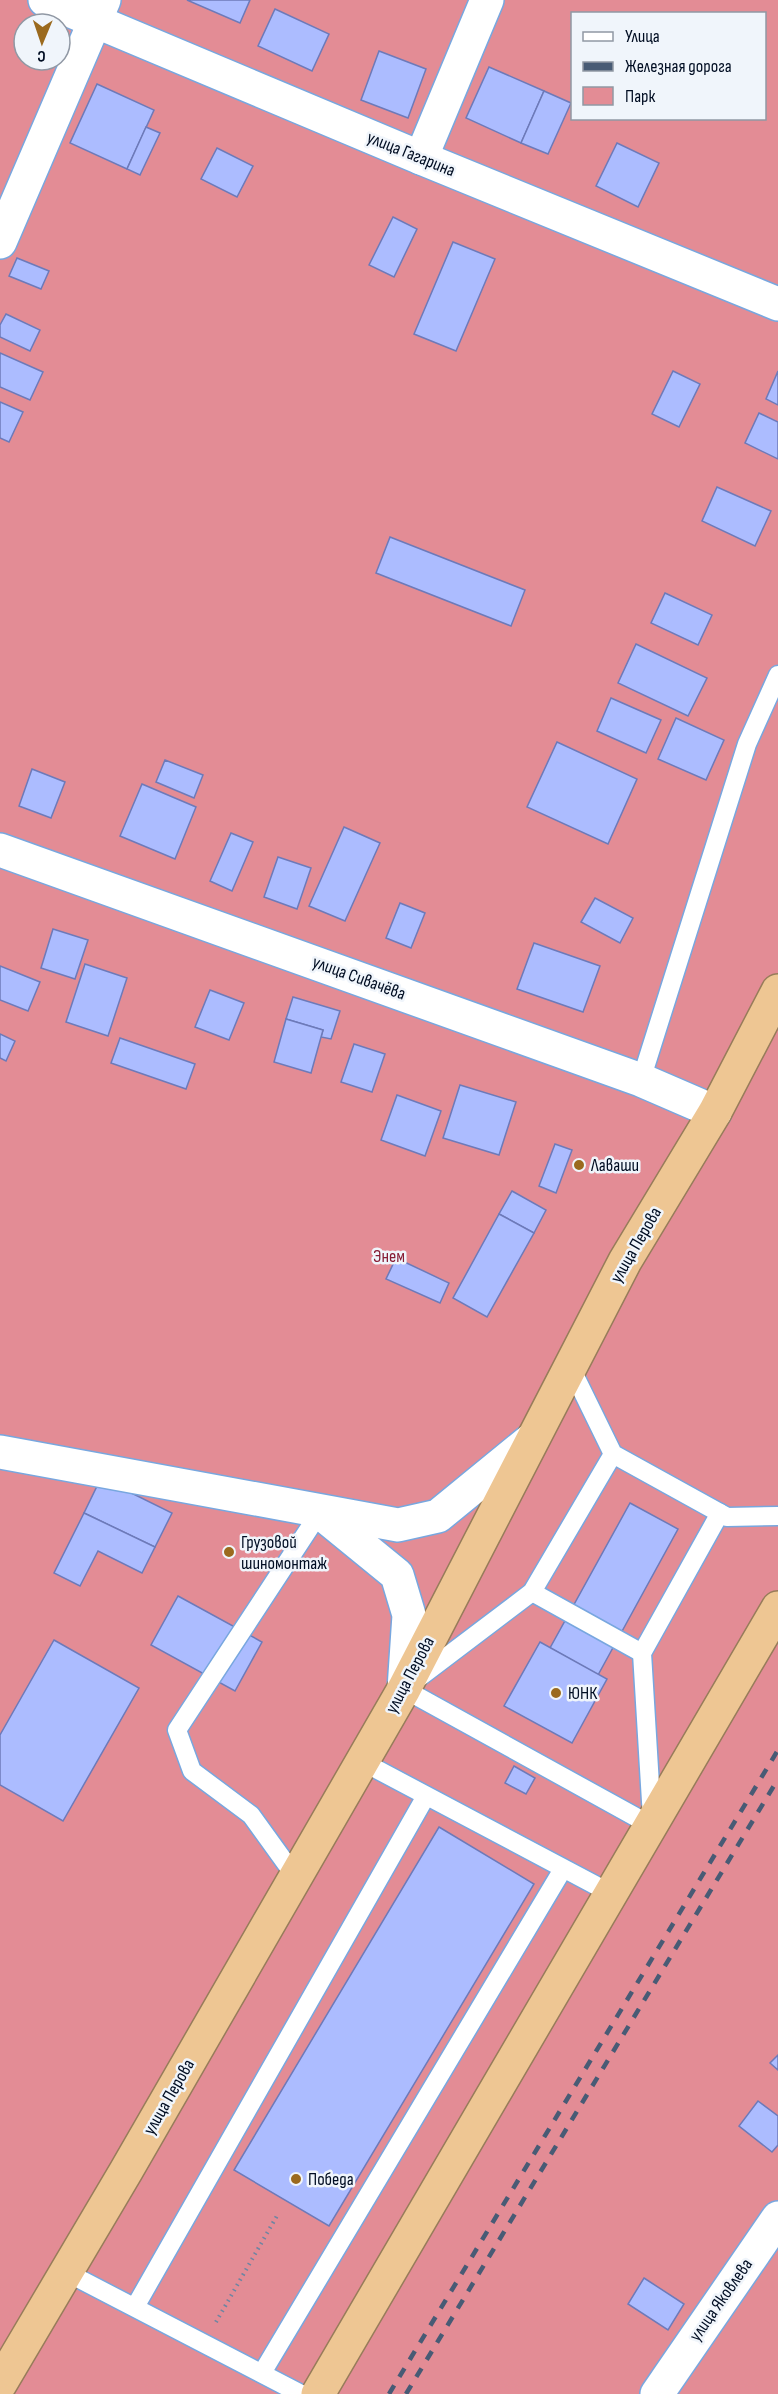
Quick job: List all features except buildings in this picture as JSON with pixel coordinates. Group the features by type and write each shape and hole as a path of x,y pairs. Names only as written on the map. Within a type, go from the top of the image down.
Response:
{"highway":[{"name":"улица Перова","path":"0,2384 404,1689 531,1440 626,1261 715,1112 778,991"},
{"path":"318,2394 778,1608"},
{"path":"14,2394 21,2347"}],"street":[{"name":"улица Гагарина","path":"45,0 99,11 421,158 778,304"},
{"path":"421,158 487,0"},
{"path":"0,242 99,11"},
{"name":"улица Сивачёва","path":"0,850 641,1080 715,1112"},
{"path":"0,1452 398,1525 438,1516 531,1440"},
{"path":"320,1512 397,1575 409,1615 404,1689"},
{"name":"улица Яковлева","path":"660,2388 778,2218"}],"lane":[{"path":"641,1080 747,744 778,675"},
{"path":"570,1366 613,1454 727,1517 778,1516"},
{"path":"613,1454 532,1592 404,1689 652,1826"},
{"path":"295,1876 251,1815 192,1771 177,1730 320,1512"},
{"path":"652,1826 642,1653 720,1513"},
{"path":"532,1592 642,1653"},
{"path":"363,1762 612,1894"},
{"path":"135,2307 426,1796"},
{"path":"262,2373 563,1869"},
{"path":"66,2272 301,2394"}],"path":[{"path":"204,2344 278,2214"}],"green space":[{"name":"Энем","path":"0,0 778,0 778,2394 0,2394"}],"railway":[{"path":"389,2394 778,1750"},
{"path":"406,2394 778,1779"}],"place":[{"name":"Лаваши","path":"579,1165"},
{"name":"Грузовой шиномонтаж","path":"229,1552"},
{"name":"ЮНК","path":"556,1693"},
{"name":"Победа","path":"296,2179"}]}
